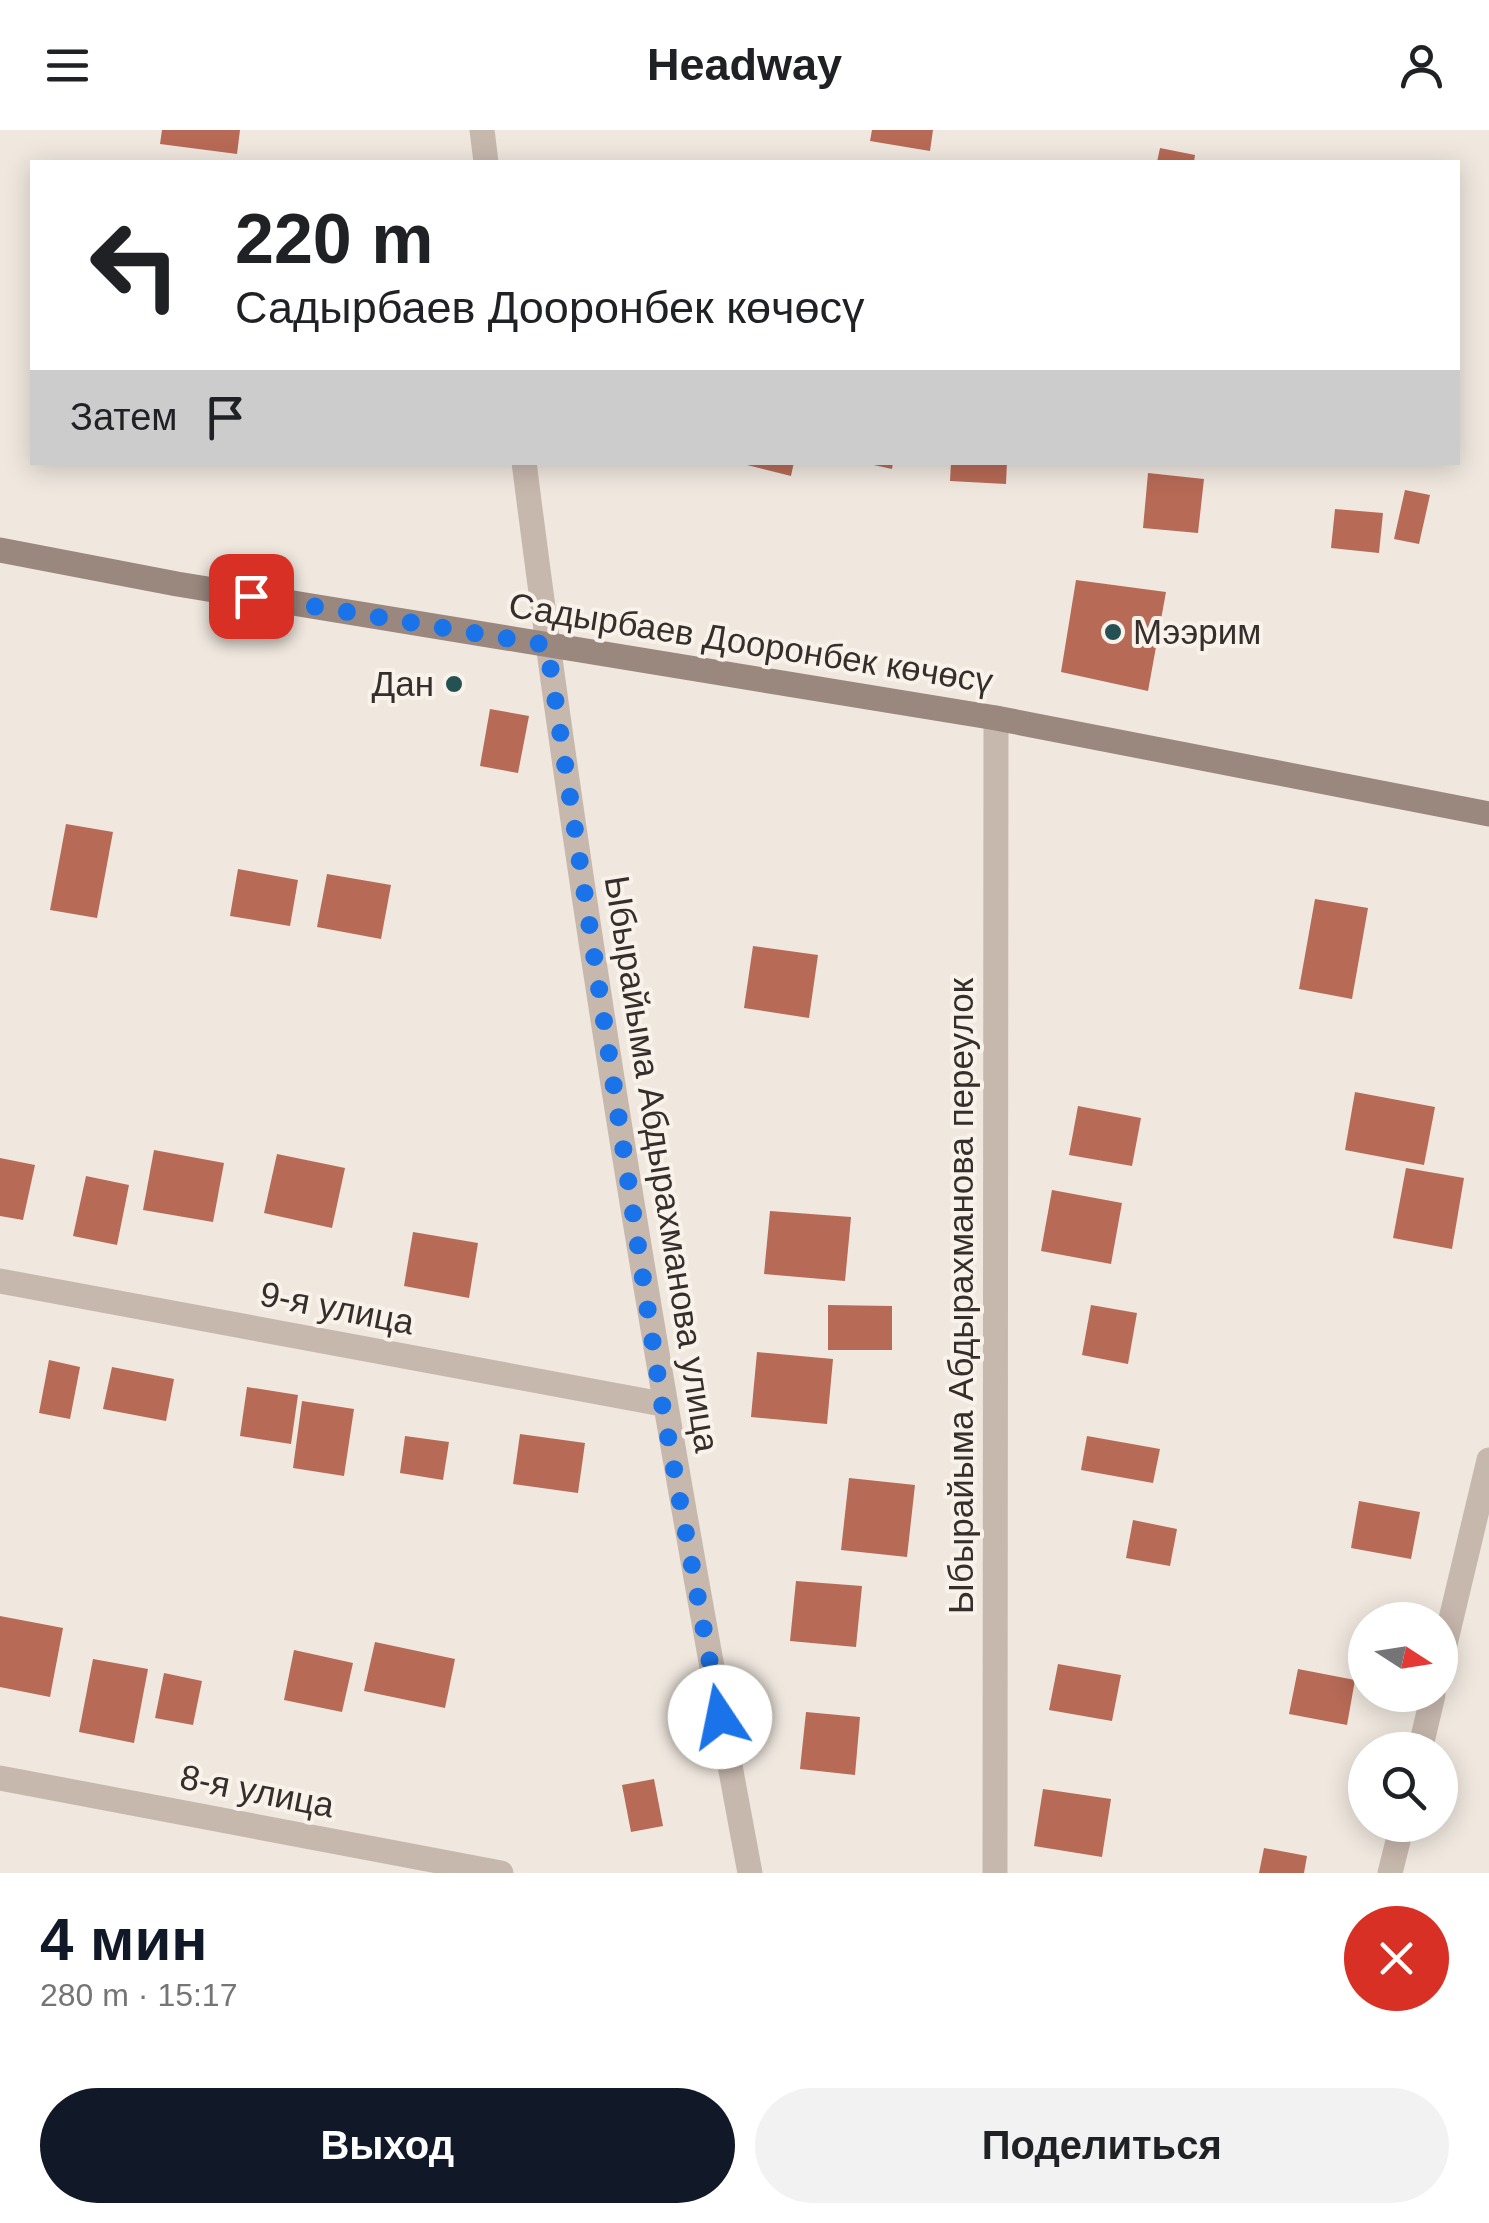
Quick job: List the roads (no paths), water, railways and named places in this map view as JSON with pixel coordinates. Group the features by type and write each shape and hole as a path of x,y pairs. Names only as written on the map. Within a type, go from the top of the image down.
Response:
{"main road":[{"name":"Садырбаев Дооронбек көчөсү","path":"0,550 996,718 1489,814"}],"street":[{"path":"482,130 486,160"},
{"name":"Ыбырайыма Абдырахманова улица","path":"524,465 547,645 662,1404 750,1873"},
{"name":"Ыбырайыма Абдырахманова переулок","path":"995,1873 996,718"},
{"name":"9-я улица","path":"0,1281 662,1404"},
{"path":"1455,1602 1489,1460"},
{"name":"8-я улица","path":"0,1778 501,1873"},
{"path":"1390,1873 1398,1842"}],"place":[{"name":"Мээрим","path":"1113,632"},
{"name":"Дан","path":"454,684"}]}
